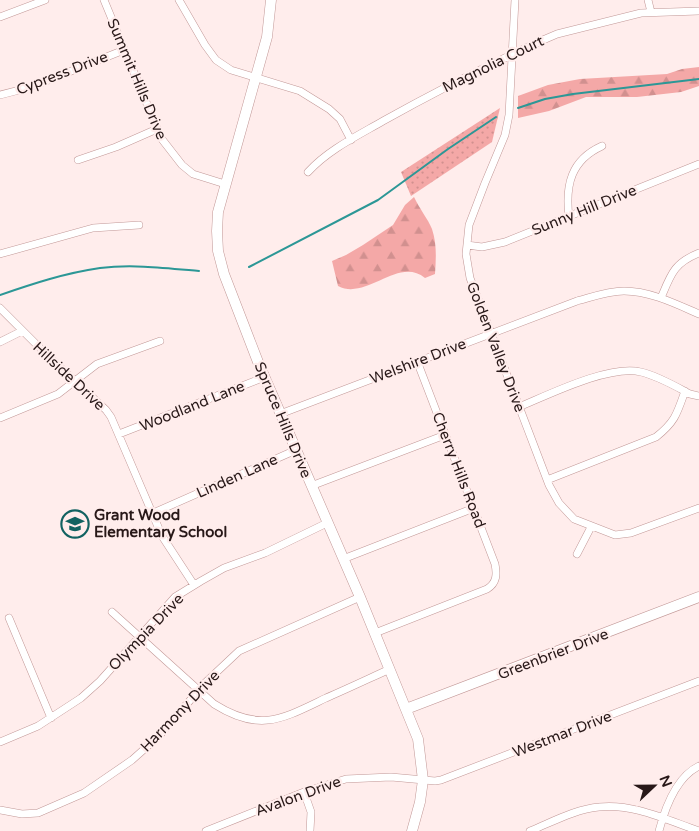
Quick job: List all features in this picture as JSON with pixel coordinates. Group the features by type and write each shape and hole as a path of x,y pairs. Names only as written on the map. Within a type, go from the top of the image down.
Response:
{"main road":[{"name":"Spruce Hills Drive","path":"271,0 267,37 218,212 218,251 224,274 280,414 360,597 418,739 423,780 418,811 412,831"},
{"name":"Greenbrier Drive","path":"406,709 699,597"}],"street":[{"path":"0,17 45,0"},
{"name":"Summit Hills Drive","path":"104,0 161,138 182,165 193,174 225,184"},
{"path":"179,0 216,60 232,70 300,91 340,119 351,140"},
{"name":"Golden Valley Drive","path":"515,0 511,92 505,135 473,213 469,226 466,254 470,278 490,334 547,480 559,503 574,519 615,535 631,534 699,508"},
{"path":"648,0 651,12"},
{"name":"Magnolia Court","path":"308,172 316,163 351,140 439,90 557,34 626,15 699,10"},
{"name":"Cypress Drive","path":"0,95 31,87 124,50"},
{"path":"78,160 116,147 157,129"},
{"path":"569,217 566,198 569,181 576,166 590,151 602,146"},
{"name":"Sunny Hill Drive","path":"467,245 482,247 505,242 699,164"},
{"path":"0,254 93,228 139,225"},
{"path":"661,298 675,267 686,258 699,253"},
{"name":"Welshire Drive","path":"280,414 577,301 608,293 624,291 644,294 661,298 699,314"},
{"name":"Hillside Drive","path":"0,308 106,410 119,434 151,514 166,544 194,585"},
{"path":"0,342 22,331"},
{"path":"0,418 58,394 97,364 114,356 160,341"},
{"name":"Cherry Hills Road","path":"375,633 487,589 493,585 496,579 495,564 417,362"},
{"path":"519,406 596,376 629,370 641,372 699,396"},
{"name":"Woodland Lane","path":"119,434 265,377"},
{"path":"547,480 656,438 669,427 677,414 686,392"},
{"path":"311,486 445,435"},
{"name":"Linden Lane","path":"151,514 296,450"},
{"path":"343,559 474,508"},
{"name":"Olympia Drive","path":"0,742 38,726 81,698 100,681 138,636 175,597 224,568 265,553 327,523"},
{"path":"576,554 591,527"},
{"name":"Harmony Drive","path":"0,810 22,814 38,813 84,793 132,760 158,736 198,691 239,651 360,597"},
{"path":"112,612 214,704 231,715 247,720 268,720 288,716 390,669"},
{"path":"9,618 51,718"},
{"name":"Westmar Drive","path":"423,780 441,780 699,680"},
{"path":"659,831 662,818 678,786 686,775 699,766"},
{"name":"Avalon Drive","path":"206,831 304,792 346,779 391,777 423,780"},
{"path":"304,792 311,812 310,831"},
{"path":"530,831 581,811 598,807 617,806 637,810 699,831"}],"green space":[{"path":"699,67 699,86 681,92 637,97 586,97 549,111 518,118 518,96 548,85 580,79 667,74 682,69"},
{"path":"500,108 492,142 411,196 401,172"},
{"path":"414,197 434,235 436,252 435,274 425,278 415,273 404,272 360,288 349,289 338,286 332,261 363,245 393,225 405,205"}],"waterway":[{"path":"518,108 545,99 573,94 699,79"},
{"path":"249,267 378,200 496,117"},
{"path":"0,295 61,276 100,268 137,266 199,271"}],"place":[{"name":"Grant Wood Elementary School","path":"75,524"}]}
